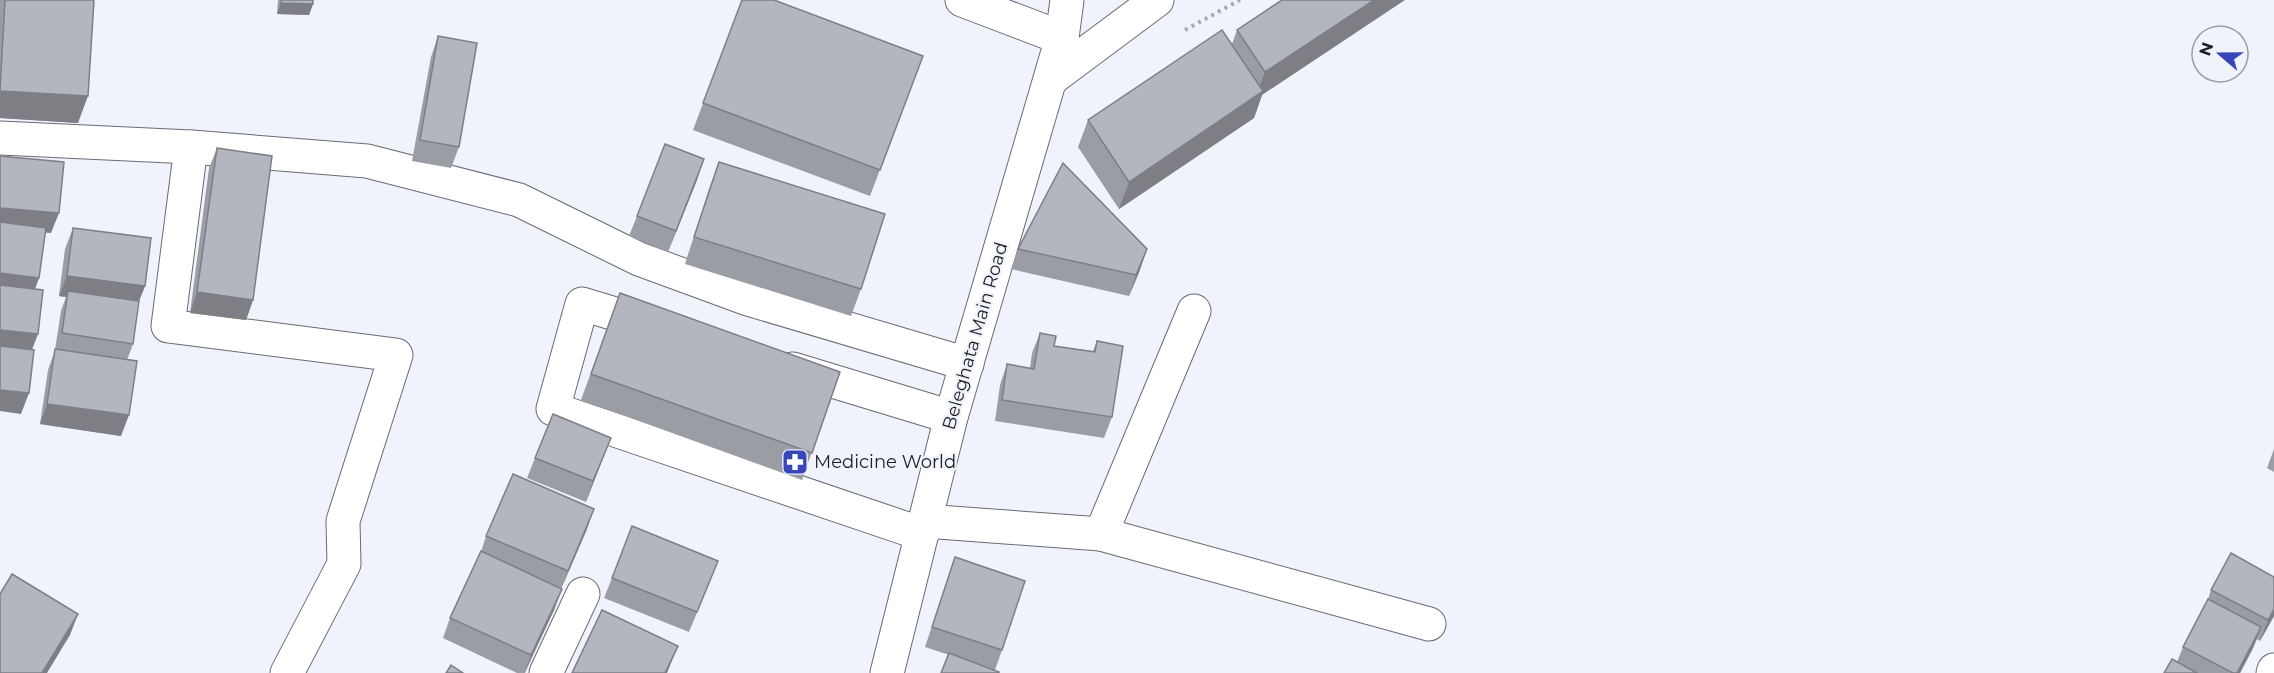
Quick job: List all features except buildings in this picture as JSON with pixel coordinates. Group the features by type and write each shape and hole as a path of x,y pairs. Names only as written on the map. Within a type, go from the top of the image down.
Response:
{"street":[{"path":"962,0 1062,38"},
{"name":"Beleghata Main Road","path":"887,673 951,417 1062,38 1067,0"},
{"path":"1051,79 1157,0"},
{"path":"0,138 191,147 367,161 519,200 639,259 748,299 967,364"},
{"path":"191,147 168,326 396,355 343,521 344,564 287,673"},
{"path":"684,335 582,304 553,409 923,528 1101,534 1429,624"},
{"path":"1101,534 1194,311"},
{"path":"763,359 951,417"},
{"path":"546,673 583,594"}],"place":[{"name":"Medicine World","path":"795,462"}]}
